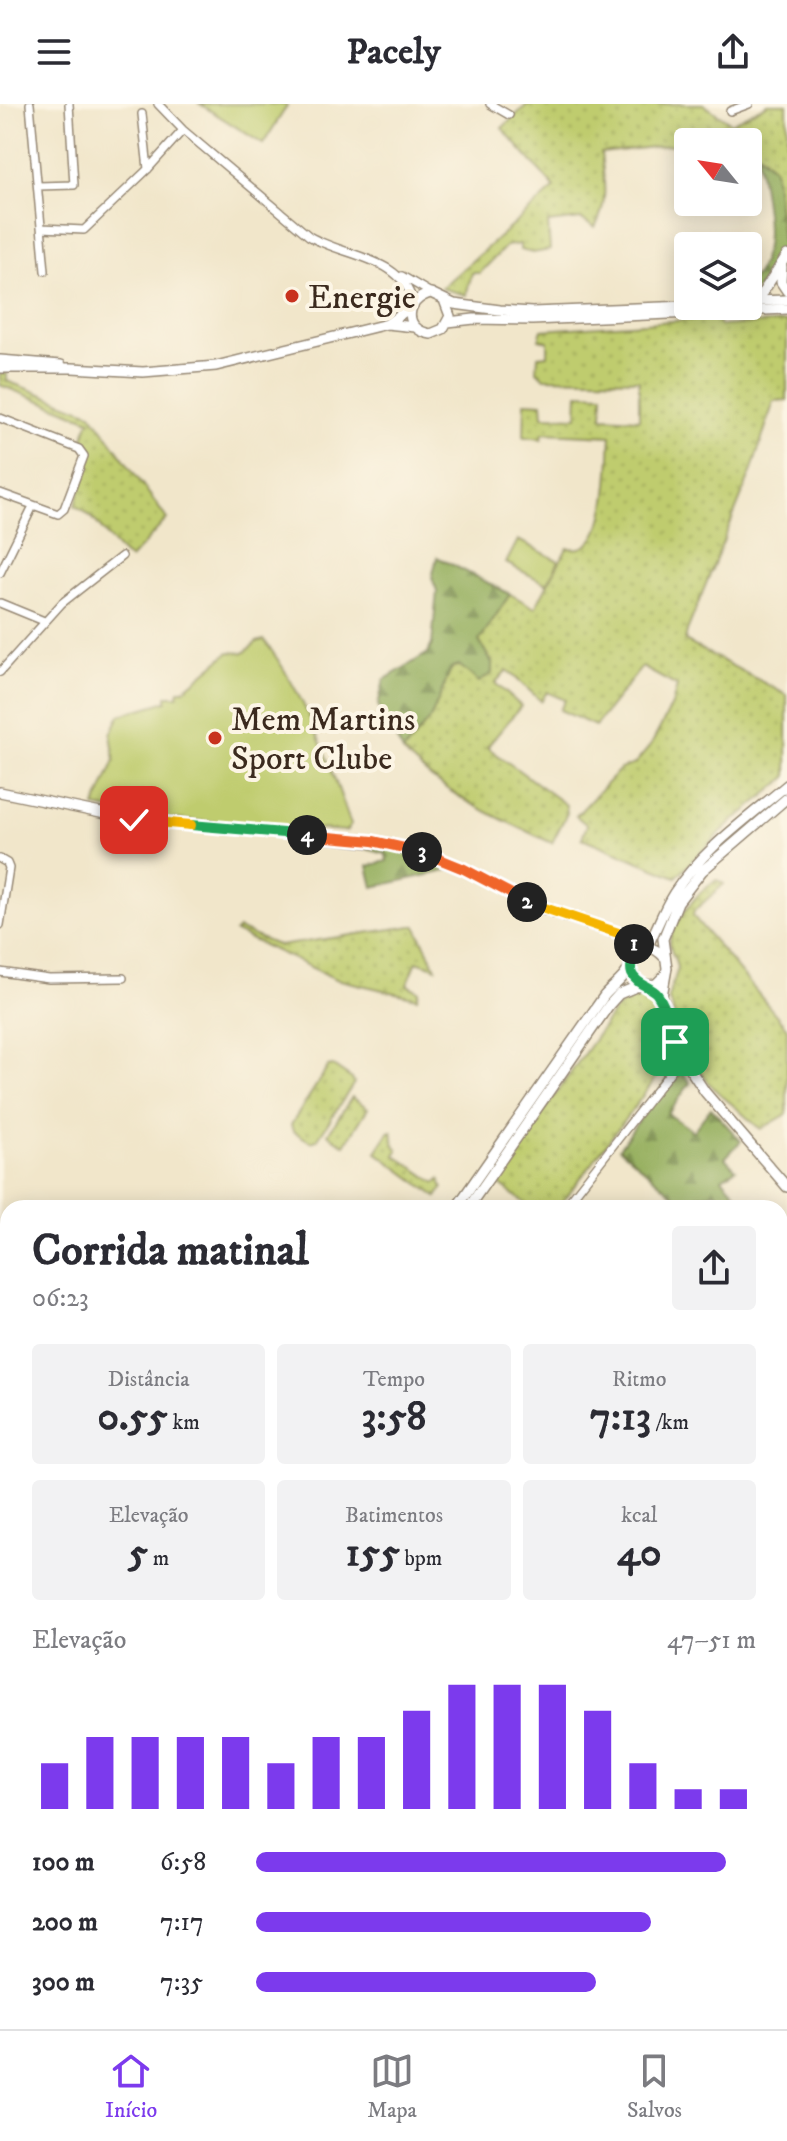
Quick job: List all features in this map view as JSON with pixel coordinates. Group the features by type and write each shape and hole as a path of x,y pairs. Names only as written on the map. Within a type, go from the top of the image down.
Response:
{"street":[{"path":"30,104 45,271"},
{"path":"38,186 74,185 69,104"},
{"path":"158,104 183,130 312,238 366,257 454,304 532,316 787,309"},
{"path":"490,104 509,115"},
{"path":"730,111 749,104"},
{"path":"142,114 148,169"},
{"path":"42,228 84,230 148,169 183,130"},
{"path":"785,257 781,282 787,291"},
{"path":"762,293 785,257"},
{"path":"393,273 407,285 412,305 411,321 415,327"},
{"path":"387,324 419,297 431,293"},
{"path":"0,368 143,372 216,366 387,324 415,327 431,334 443,329 448,322 450,309 444,300"},
{"path":"762,301 787,300"},
{"path":"448,322 674,307"},
{"path":"0,360 53,363 72,368"},
{"path":"0,418 79,449 84,456 62,512 54,513 0,493"},
{"path":"0,573 33,506"},
{"path":"0,672 44,621 78,589 122,556"},
{"path":"0,603 44,621"},
{"path":"462,1200 604,996 623,978 633,959 646,949 674,892 695,866 787,785"},
{"path":"0,792 134,820 396,846 464,869 536,906 632,938 646,949 656,950 665,959"},
{"path":"663,1006 665,930 678,902 691,884 733,842 787,798"},
{"path":"0,925 9,872 3,861"},
{"path":"632,938 649,936 657,927"},
{"path":"632,938 635,946 634,978 655,992 682,1057 705,1092 787,1187"},
{"path":"0,972 49,979 123,978"},
{"path":"474,1200 609,1005 619,994 644,984 656,984 666,973"},
{"path":"570,1200 682,1057"}],"green space":[{"path":"200,104 284,104 287,106 263,144"},
{"path":"528,104 703,104 731,123 768,104 787,104 787,248 783,251 774,169 762,156 762,128 674,128 674,145 601,153 604,200 595,227 581,219 548,223 550,250 533,253 520,250 520,244 506,246 480,273 472,273 466,295 441,288 555,188 502,128"},
{"path":"762,158 774,169 783,251 762,284 762,261 767,239"},
{"path":"688,320 718,320 720,326 787,322 787,400 774,401 752,470 685,641 787,695 787,777 731,823 676,877 582,838 587,825 576,816 620,769 635,764 651,745 672,705 677,686 642,667 595,726 560,710 565,700 547,692 541,701 507,670 495,683 521,706 487,747 566,805 567,813 552,843 454,794 403,752 431,717 452,667 492,663 479,641 510,594 535,608 567,548 580,548 590,542 598,531 606,498 611,436 543,433 542,439 524,437 525,402 542,403 543,416 577,417 578,393 603,394 602,417 639,419 639,380 545,378 537,371 538,356 548,355 548,341 539,339 542,330"},
{"path":"7,373 7,381 91,413 167,519 130,559 91,517 75,506 91,456 82,441 90,420 0,385 0,374"},
{"path":"518,540 559,561 547,584 506,563"},
{"path":"437,557 510,594 479,641 492,663 492,673 479,682 459,665 452,667 431,717 403,752 378,705 384,680 428,653 432,644 437,591 432,578"},
{"name":"Mem Martins Sport Clube","path":"264,640 292,683 315,729 351,825 346,831 153,818 95,807 115,760 111,734 120,715 167,701 167,696 178,696 179,690 184,690 229,652 244,653"},
{"path":"367,845 395,850 448,867 446,871 373,887 368,866 387,861 386,854 367,849"},
{"path":"717,880 724,884 694,911 693,916 787,1028 787,1114 761,1129 706,1080 684,1042 669,1000 677,969 670,945 674,928 695,899"},
{"path":"416,926 436,968 417,961 407,985 419,991 417,998 336,979 235,932 238,929 279,946"},
{"path":"635,994 650,998 672,1057 564,1200 520,1200 495,1181 614,1011"},
{"path":"333,1066 354,1083 317,1140 311,1142 293,1131 291,1125 328,1067"},
{"path":"677,1067 690,1083 668,1114 693,1131 711,1108 741,1141 725,1158 736,1169 722,1178 742,1200 722,1200 716,1192 697,1196 694,1200 680,1200 619,1148"},
{"path":"352,1097 368,1108 345,1145 328,1134"},
{"path":"392,1131 398,1150 395,1155 436,1183 440,1179 443,1188 437,1197 376,1152"}],"place":[{"name":"Energie","path":"292,296"},
{"name":"Mem Martins Sport Clube","path":"215,738"}],"route":[{"path":"134,820 373,841 442,859 536,906 630,937 635,946 631,964 634,978 655,992 675,1042"}]}
